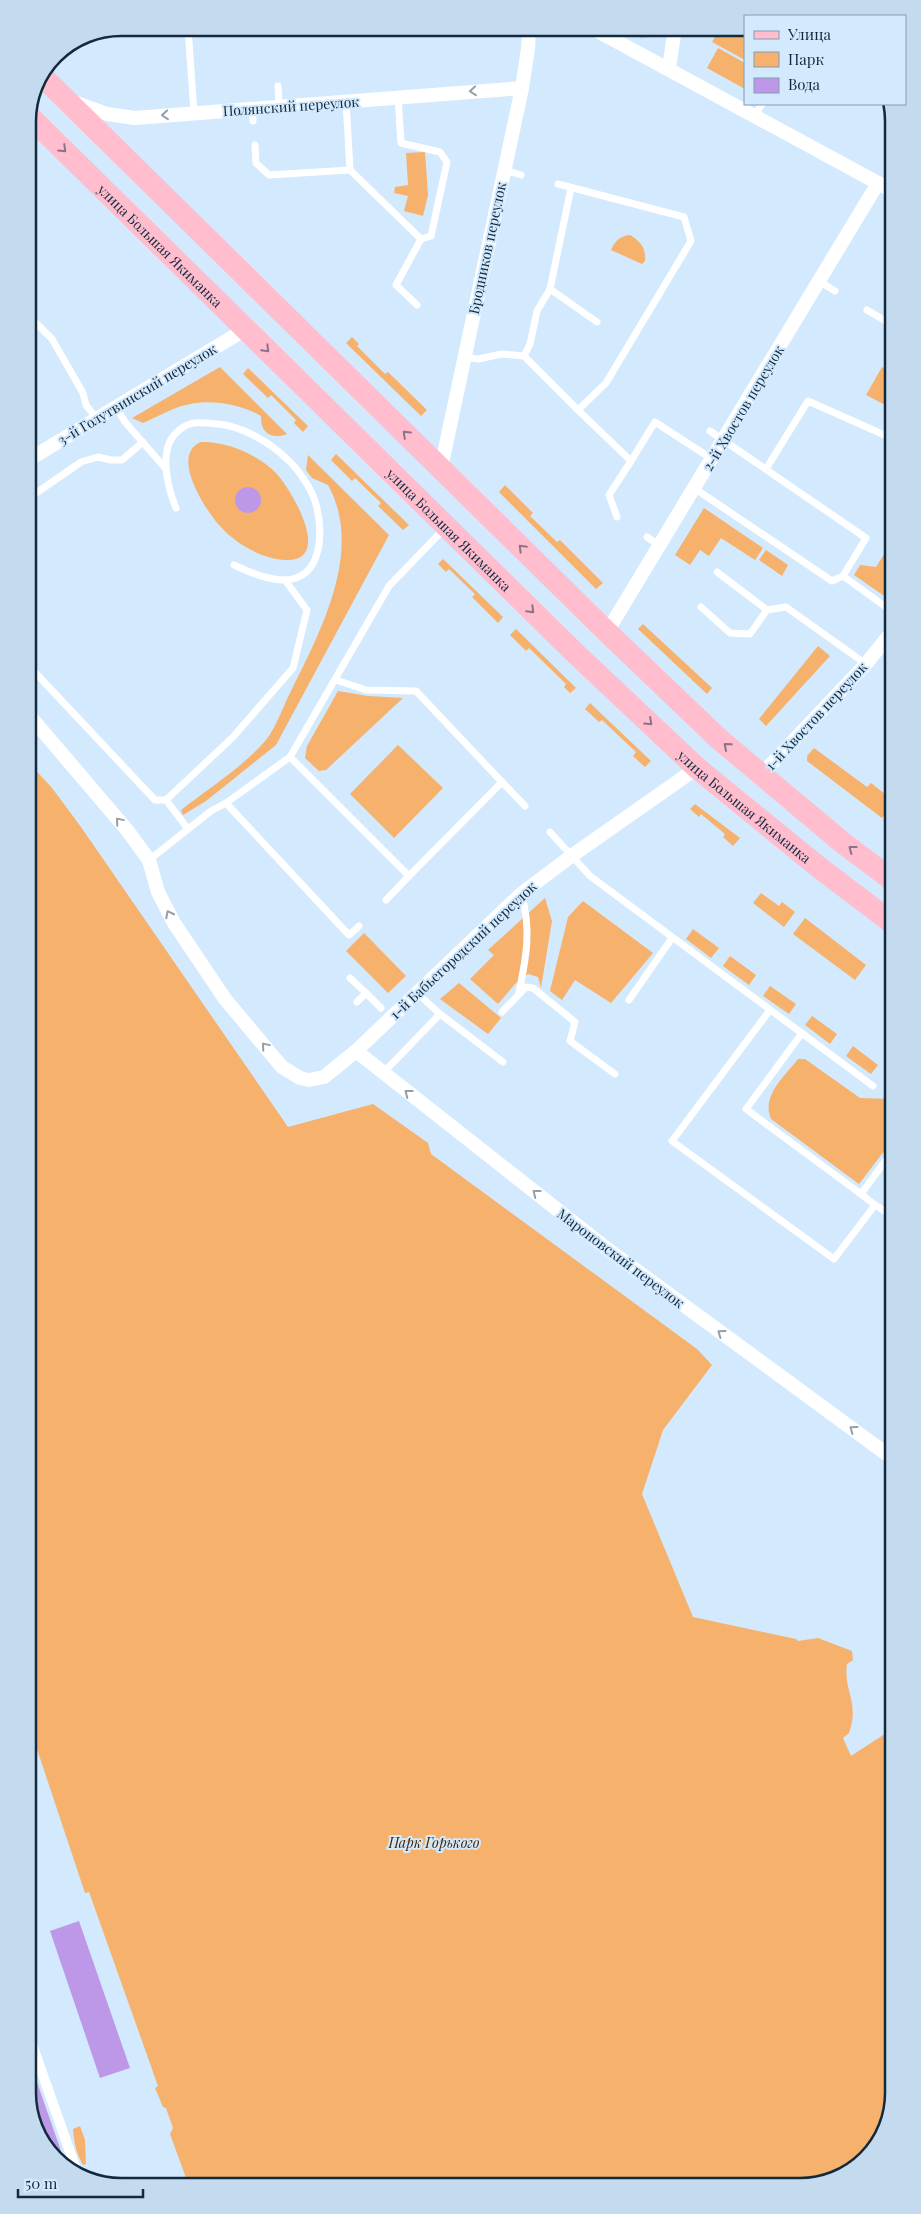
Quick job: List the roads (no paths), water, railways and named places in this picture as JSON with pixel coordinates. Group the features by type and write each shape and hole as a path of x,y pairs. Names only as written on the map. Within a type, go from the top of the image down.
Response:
{"main road":[{"path":"47,81 719,739 885,875"},
{"name":"улица Большая Якиманка","path":"36,123 574,652 697,768 814,864 885,917"}],"street":[{"name":"Бродников переулок","path":"441,468 522,88 529,36"},
{"path":"607,36 744,103"},
{"path":"669,68 674,36"},
{"name":"Полянский переулок","path":"64,98 107,114 135,118 194,113 253,115 279,106 522,88"},
{"path":"758,110 884,186"},
{"name":"2-й Хвостов переулок","path":"608,632 819,281 884,186"},
{"name":"3-й Голутвинский переулок","path":"36,455 246,329"},
{"name":"1-й Хвостов переулок","path":"761,775 866,664 885,640"},
{"path":"36,723 127,830 149,860"},
{"name":"1-й Бабьегородский переулок","path":"149,860 158,892 174,923 225,999 282,1067 300,1078 309,1080 324,1077 356,1051 521,894 570,857 697,768"},
{"name":"Мароновский переулок","path":"356,1051 606,1248 885,1453"},
{"path":"36,2055 74,2163"}],"lane":[{"path":"189,36 194,113"},
{"path":"278,86 279,106"},
{"path":"398,97 401,143 440,152 447,162 431,236 421,239 396,285 417,305"},
{"path":"346,101 350,170 421,239"},
{"path":"255,145 256,163 269,175 350,170"},
{"path":"504,170 521,175"},
{"path":"558,184 684,217 691,241 606,383 578,410"},
{"path":"524,356 530,344 537,311 550,289 571,188"},
{"path":"819,281 835,290"},
{"path":"550,289 597,322"},
{"path":"868,310 885,321"},
{"path":"36,323 52,339 83,393 86,405 97,419"},
{"path":"464,357 478,359 502,354 524,356 631,461"},
{"path":"766,469 808,400 885,435"},
{"path":"116,407 126,422 166,469"},
{"path":"176,508 168,489 167,452 175,434 192,422 225,425 252,435 289,460 315,500 321,534 319,552 309,569 295,578 285,580 252,573 234,566"},
{"path":"617,517 609,496 655,422 712,458"},
{"path":"694,488 832,581 843,576 866,538 710,431"},
{"path":"36,493 81,462 98,457 122,460 143,442"},
{"path":"149,860 210,811 226,803 290,757 389,586 446,526"},
{"path":"647,537 660,546"},
{"path":"717,572 768,610"},
{"path":"843,576 885,606"},
{"path":"36,673 156,800 166,800 233,737 293,668 307,610 285,580"},
{"path":"701,607 730,634 750,634 768,610 786,607 866,664"},
{"path":"336,680 366,690 416,691 525,806"},
{"path":"290,757 408,876"},
{"path":"386,900 502,782"},
{"path":"166,800 188,829"},
{"path":"226,803 349,935 359,926"},
{"path":"550,832 570,857 590,876 873,1086"},
{"path":"519,992 527,950 527,913 521,894"},
{"path":"629,1000 672,938"},
{"path":"350,978 381,1008"},
{"path":"502,1012 519,992 526,988 533,988 575,1022 570,1041 615,1074"},
{"path":"416,992 440,1014 503,1062"},
{"path":"357,1002 366,993"},
{"path":"770,1010 672,1141 834,1259 875,1204"},
{"path":"383,1073 440,1014"},
{"path":"802,1034 746,1109 885,1211"},
{"path":"861,1194 885,1161"}],"water":[{"path":"248,487 257,491 261,500 257,509 248,513 239,509 235,500 239,491"},
{"path":"79,1921 130,2068 100,2078 50,1931"},
{"path":"36,2079 62,2154 54,2145 41,2120 36,2093"}],"park label":[{"name":"Парк Горького","path":"434,1842"}]}
